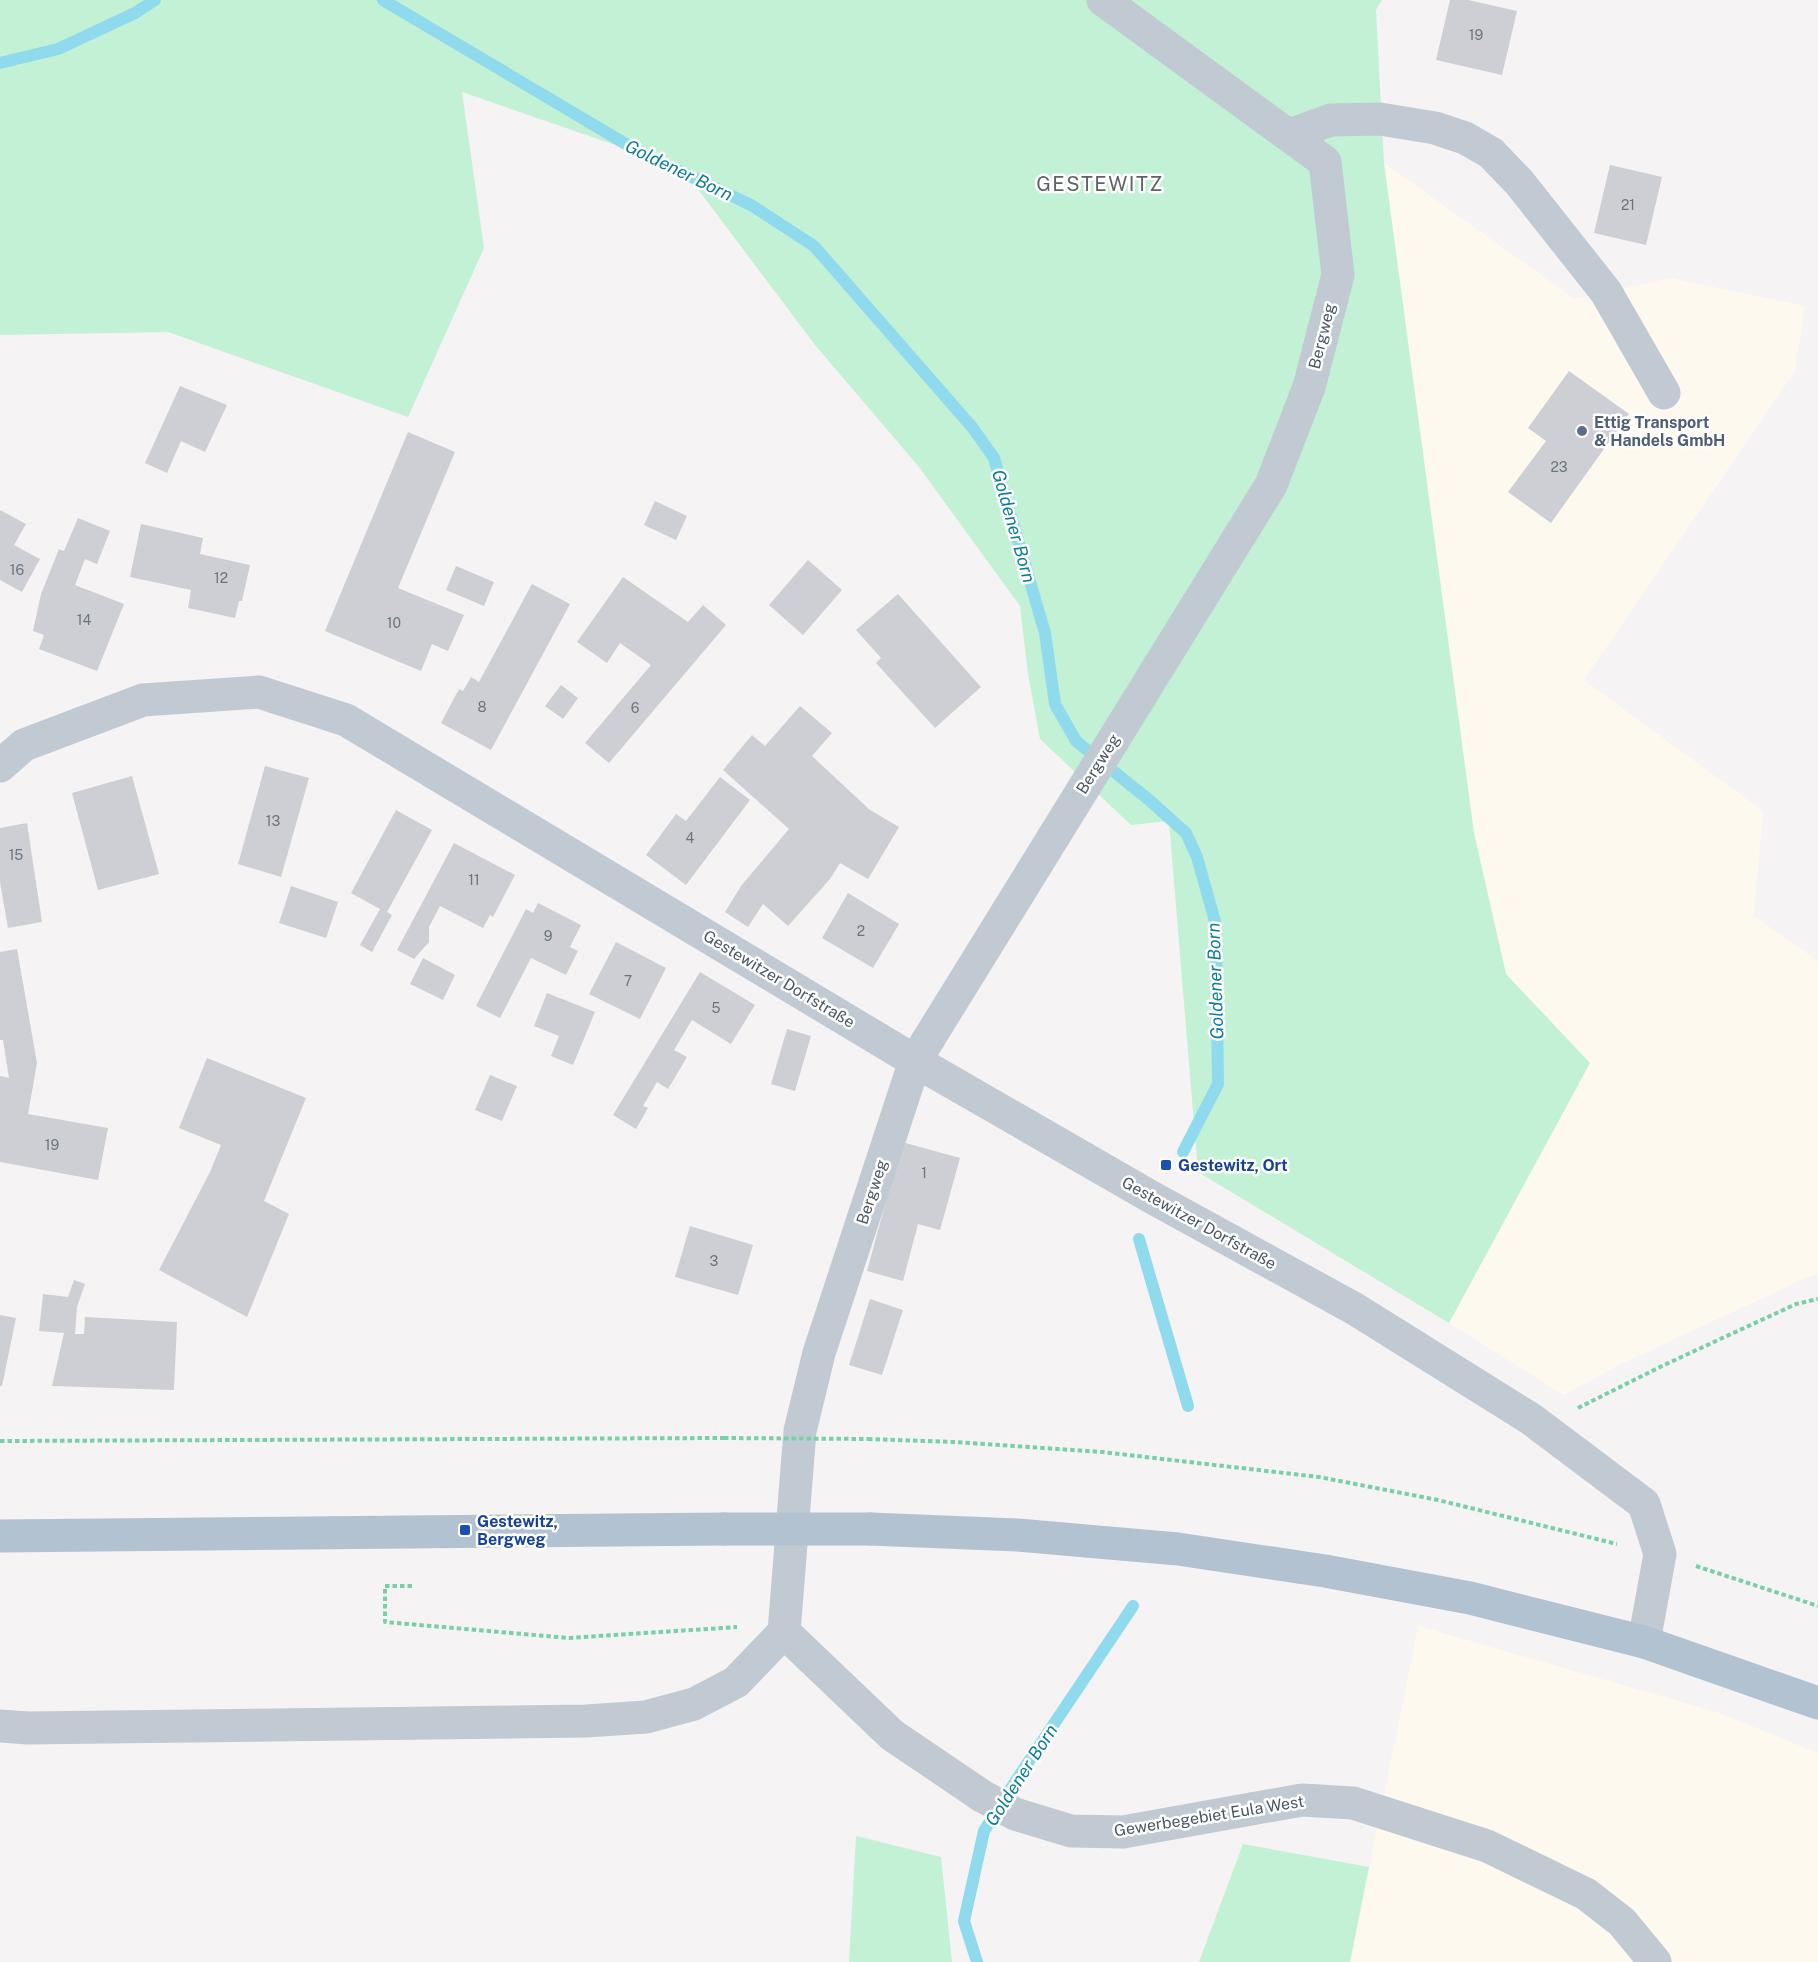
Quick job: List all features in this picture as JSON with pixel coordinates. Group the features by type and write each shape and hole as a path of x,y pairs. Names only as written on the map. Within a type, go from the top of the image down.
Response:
{"main road":[{"path":"0,1536 870,1529 1018,1535 1178,1549 1325,1571 1470,1598 1644,1642 1818,1703"}],"street":[{"name":"Bergweg","path":"784,1632 798,1436 819,1353 915,1061 1270,485 1309,387 1338,274 1325,162 1103,0"},
{"path":"1289,135 1331,120 1380,119 1435,128 1465,138 1491,153 1519,182 1606,292 1664,393"},
{"name":"Gestewitzer Dorfstraße","path":"0,766 24,745 143,700 259,692 346,720 915,1061 1153,1198 1355,1309 1531,1419 1644,1504 1660,1554"},
{"path":"1644,1642 1660,1554"},
{"path":"0,1726 28,1728 586,1720 646,1717 694,1704 736,1682 784,1632"},
{"name":"Gewerbegebiet Eula West","path":"784,1632 892,1735 982,1796 1015,1814 1071,1831 1123,1833 1302,1800 1353,1803 1487,1846 1586,1894 1622,1922 1655,1962"}],"path":[{"path":"1531,1419 1575,1409 1796,1304 1818,1299"},
{"path":"0,1441 868,1439 1102,1452 1319,1477 1438,1500 1660,1554 1818,1606"},
{"path":"412,1586 385,1586 385,1622 569,1638 748,1626"}],"shaded area":[{"path":"1384,163 1575,299 1671,278 1805,306 1795,371 1584,680 1763,811 1754,916 1818,961 1818,1274 1619,1365 1564,1395 1449,1323 1590,1063 1506,974 1474,832"},
{"path":"1418,1626 1717,1712 1818,1753 1818,1962 1350,1962"}],"green space":[{"path":"0,0 1382,0 1376,10 1384,163 1474,833 1506,974 1590,1063 1449,1323 1198,1172 1169,821 1131,825 1040,739 1028,674 1020,606 919,467 815,345 682,168 462,92 484,248 408,417 168,332 0,335"},
{"path":"856,1836 941,1857 952,1962 849,1962"},
{"path":"1243,1844 1369,1867 1350,1962 1199,1962"}],"building":[{"path":"1450,0 1468,0 1517,11 1502,75 1436,60"},
{"path":"1610,165 1662,177 1646,245 1594,233"},
{"path":"1569,371 1629,414 1551,523 1508,492 1546,441 1528,428"},
{"path":"180,386 227,405 205,452 181,441 167,473 145,463"},
{"path":"408,432 455,452 398,588 464,615 448,651 432,644 421,671 325,631"},
{"path":"655,501 687,516 676,540 644,525"},
{"path":"0,510 26,524 14,545 40,559 22,592 0,580"},
{"path":"78,518 110,531 97,564 85,559 75,585 124,604 97,671 39,649 44,635 33,631 41,594 59,549 64,551"},
{"path":"141,524 203,538 200,554 250,565 242,601 239,601 235,618 188,608 191,590 130,577"},
{"path":"808,560 842,590 803,635 769,605"},
{"path":"456,566 494,582 484,606 446,590"},
{"path":"623,577 688,622 703,605 726,625 609,763 585,743 651,665 620,643 607,663 577,642"},
{"path":"532,584 570,604 491,750 441,723 459,689 463,691 471,677 479,682"},
{"path":"898,594 981,687 935,728 876,663 881,658 856,630"},
{"path":"561,685 578,698 563,719 545,706"},
{"path":"800,706 832,733 812,756 870,810 899,827 868,879 840,863 830,879 788,926 763,904 748,927 725,912 741,886 789,829 723,770 752,735 765,746"},
{"path":"265,766 309,778 281,877 238,864"},
{"path":"132,776 159,874 98,890 72,793"},
{"path":"720,777 750,800 686,885 646,855 676,814 686,821"},
{"path":"396,810 432,830 387,912 392,915 372,952 360,945 380,909 351,893"},
{"path":"27,823 42,922 8,928 0,882 0,828"},
{"path":"454,843 515,875 493,917 490,915 483,928 440,906 429,927 429,942 414,959 397,950"},
{"path":"291,886 338,902 326,938 279,923"},
{"path":"848,893 899,924 873,968 822,938"},
{"path":"538,903 581,925 570,947 578,951 566,975 531,958 500,1018 476,1006 526,909 533,913"},
{"path":"616,942 666,968 640,1019 589,994"},
{"path":"17,949 37,1063 28,1114 108,1128 98,1180 0,1162 0,1076 9,1078 3,1040 0,1040 0,952"},
{"path":"423,958 455,975 443,1000 410,984"},
{"path":"700,972 755,1005 731,1044 692,1020 674,1050 687,1057 668,1089 657,1082 643,1106 648,1108 636,1129 613,1115"},
{"path":"547,993 595,1012 573,1065 551,1056 559,1036 534,1026"},
{"path":"787,1029 811,1036 795,1091 771,1084"},
{"path":"207,1058 306,1098 264,1201 289,1214 247,1317 159,1270 210,1172 221,1145 179,1128"},
{"path":"490,1075 517,1086 502,1121 475,1110"},
{"path":"902,1142 960,1158 940,1230 918,1224 903,1281 867,1271"},
{"path":"690,1226 753,1245 738,1295 675,1277"},
{"path":"74,1280 85,1284 77,1307 75,1334 84,1334 85,1317 177,1322 174,1390 52,1386 64,1333 39,1331 43,1294 68,1297"},
{"path":"870,1299 903,1310 882,1375 849,1365"},
{"path":"0,1315 16,1318 2,1386 0,1386"}],"waterway":[{"name":"Goldener Born","path":"0,63 58,49 135,13 155,0"},
{"name":"Goldener Born","path":"383,0 641,153 751,205 814,246 972,427 994,458 1045,633 1055,704 1076,741 1186,833 1197,857 1216,925 1218,1084 1183,1152"},
{"name":"Goldener Born","path":"1139,1239 1188,1406"},
{"name":"Goldener Born","path":"977,1962 964,1921 984,1831 1133,1606"}],"place":[{"name":"Ettig Transport & Handels GmbH","path":"1582,431"},
{"name":"Gestewitz, Ort","path":"1166,1165"},
{"name":"Gestewitz, Bergweg","path":"465,1530"}],"district":[{"name":"GESTEWITZ","path":"1100,184"}]}
